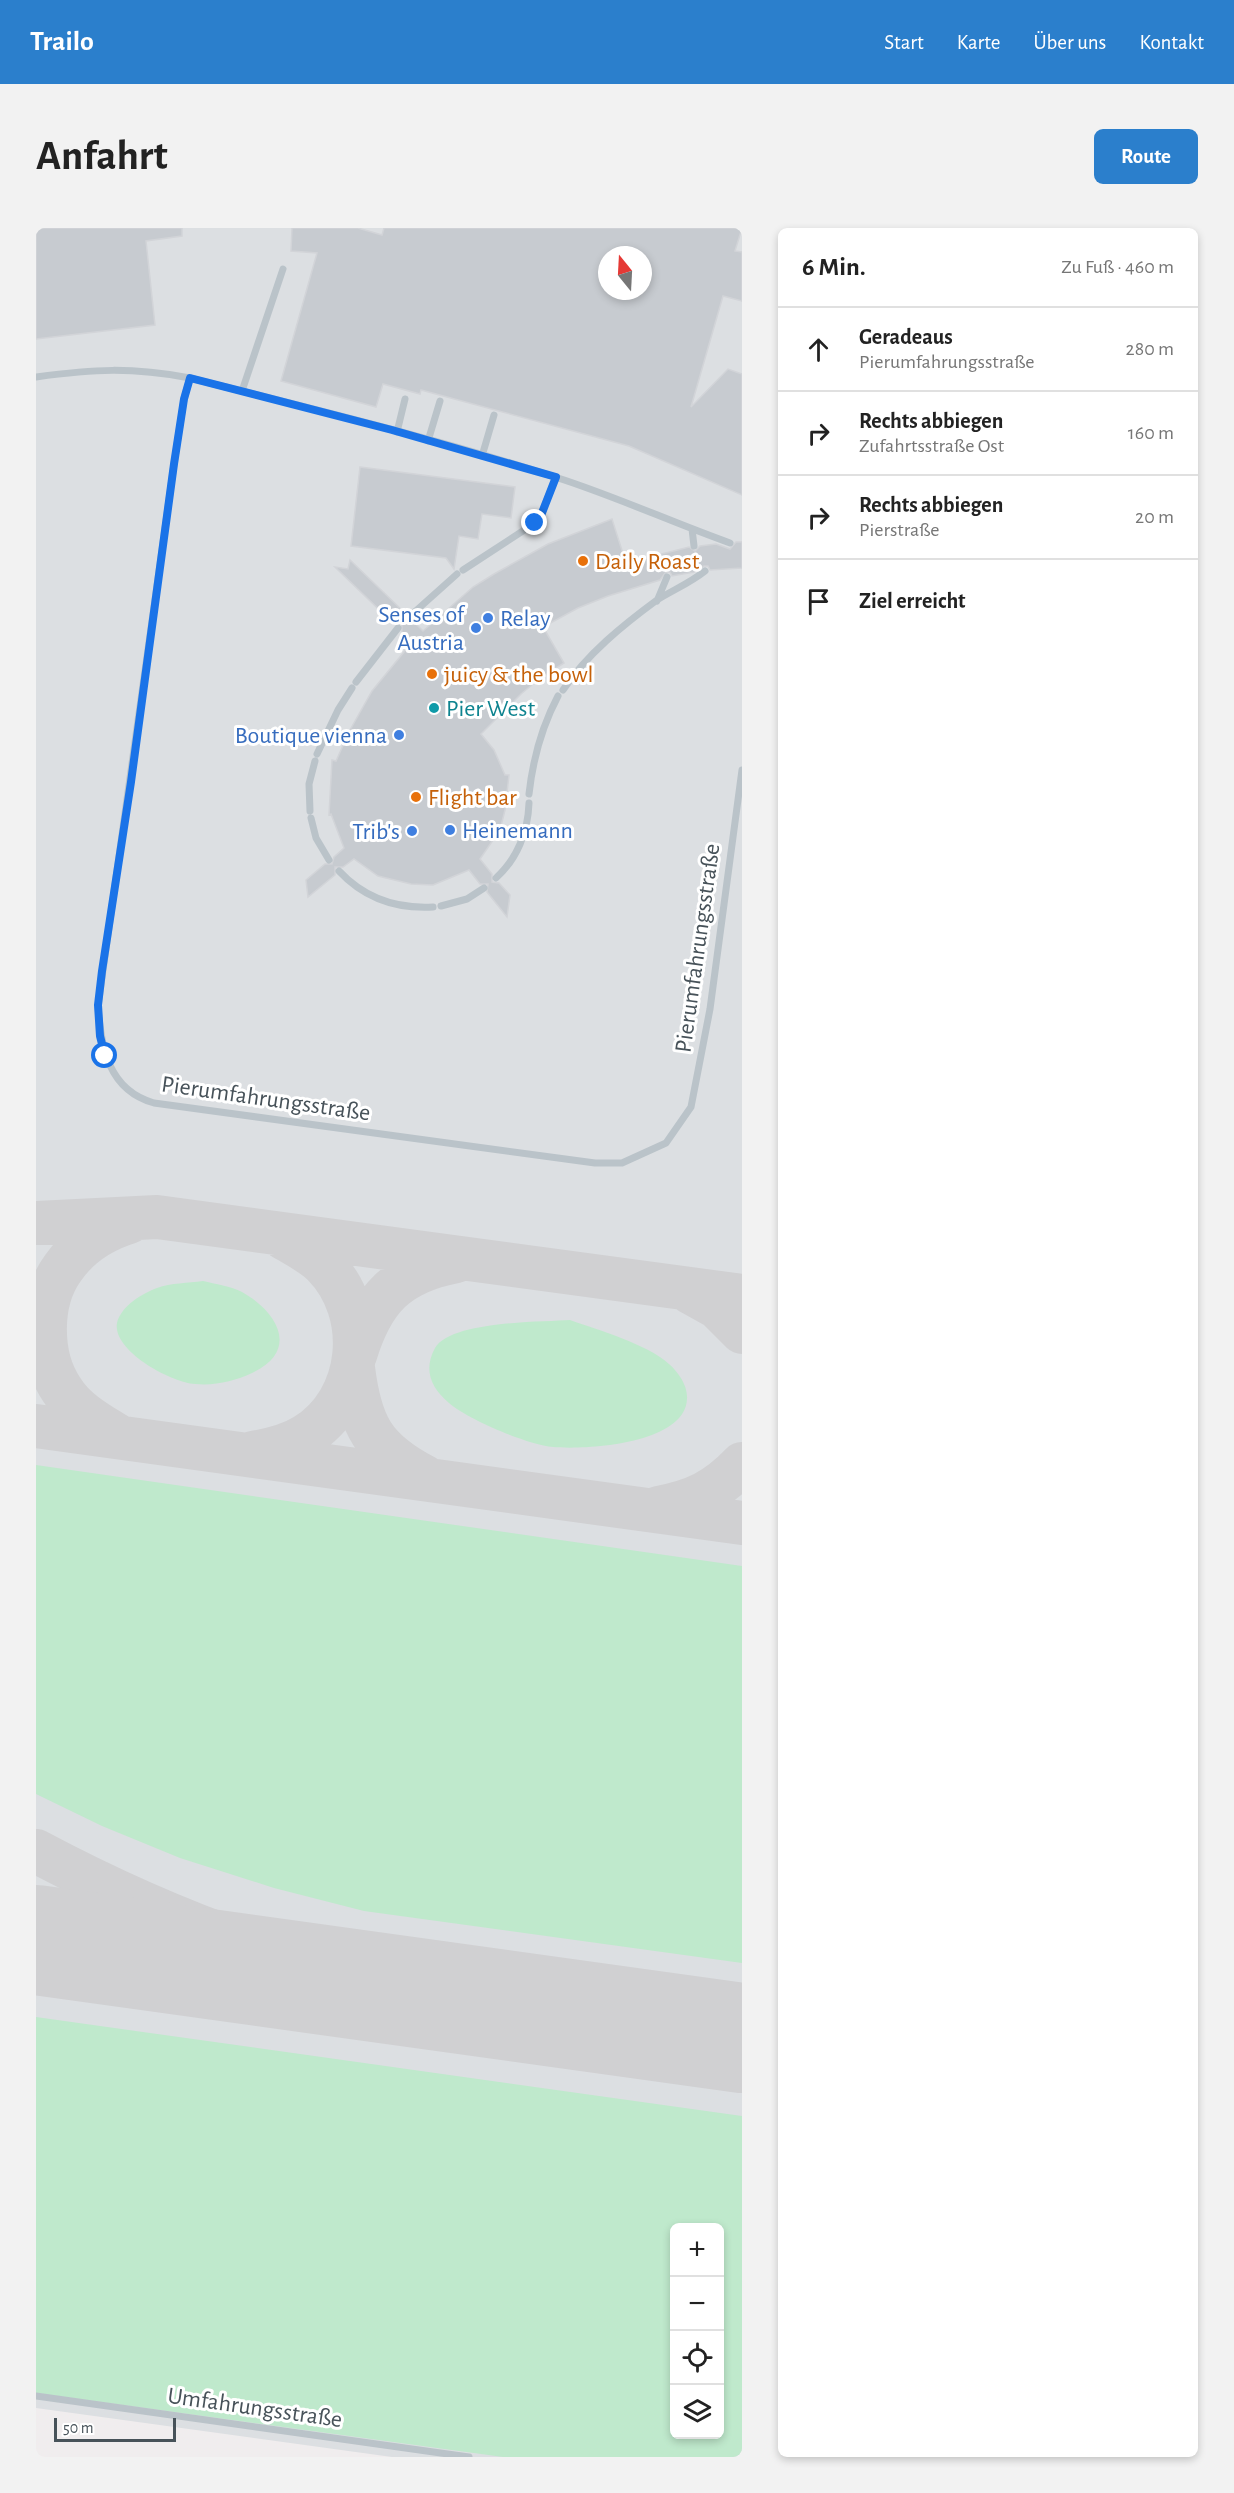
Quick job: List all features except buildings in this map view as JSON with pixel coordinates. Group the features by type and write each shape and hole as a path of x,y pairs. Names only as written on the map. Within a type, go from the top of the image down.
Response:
{"lane":[{"path":"242,391 283,269"},
{"path":"36,376 104,369 134,369 190,378 397,432 556,477 730,543"},
{"name":"Pierumfahrungsstraße","path":"190,378 184,399 174,464 98,1005 100,1036 105,1056 117,1079 134,1094 154,1103 595,1163 622,1162 666,1143 691,1107 710,1009 742,770"},
{"path":"397,432 405,399"},
{"path":"428,441 440,401"},
{"path":"482,456 494,415"},
{"path":"408,617 460,572 535,523 540,518 556,477"},
{"path":"692,529 694,546"},
{"path":"529,794 533,760 539,738 561,693 580,665 657,600 705,571"},
{"path":"657,600 667,577"},
{"path":"329,860 316,838 311,814 309,784 316,758 354,685 398,628"},
{"path":"496,878 512,861 519,848 529,803"},
{"path":"339,871 369,896 392,905 411,908 437,907 467,899 484,888"},
{"name":"Umfahrungsstraße","path":"36,2396 469,2457"}],"shaded area":[{"path":"36,228 742,228 742,2457 392,2457 36,2408"}],"green space":[{"path":"203,1281 238,1290 266,1310 279,1332 276,1354 267,1364 232,1381 195,1384 159,1372 133,1354 124,1344 118,1334 117,1323 123,1311 133,1301 162,1286"},
{"path":"570,1320 635,1344 669,1364 686,1389 687,1399 682,1414 670,1426 632,1441 588,1447 553,1447 514,1436 470,1417 449,1403 433,1385 429,1371 431,1356 444,1339 477,1328"},
{"path":"36,1465 742,1566 742,1963 364,1911 274,1888 180,1858 102,1826 36,1794"},
{"path":"36,2017 742,2116 742,2457 503,2457 36,2393"}],"taxiway":[{"path":"36,1223 157,1217 742,1296"},
{"path":"118,1436 80,1410 62,1390 49,1361 45,1329 49,1296 55,1281 69,1260 92,1239 129,1222"},
{"path":"253,1453 293,1442 305,1436 325,1420 339,1401 349,1379 354,1355 354,1331 349,1307 339,1285 324,1265 282,1237"},
{"path":"355,1355 370,1318 390,1291 418,1272 456,1261"},
{"path":"690,1292 717,1307 742,1332"},
{"path":"353,1368 360,1405 372,1434 393,1457 425,1477"},
{"path":"36,1426 742,1523"},
{"path":"658,1508 704,1494 742,1464"},
{"path":"36,1851 178,1918 251,1946 341,1973 450,1997"},
{"path":"605,2019 742,2022"}],"runway":[{"path":"36,1940 742,2038"}],"place":[{"name":"Daily Roast","path":"583,561"},
{"name":"Relay","path":"488,618"},
{"name":"Senses of Austria","path":"476,628"},
{"name":"juicy & the bowl","path":"432,674"},
{"name":"Pier West","path":"434,708"},
{"name":"Boutique vienna","path":"399,735"},
{"name":"Flight bar","path":"416,797"},
{"name":"Heinemann","path":"450,830"},
{"name":"Trib's","path":"412,831"}],"route":[{"path":"105,1056 100,1036 98,1005 102,971 131,782 174,464 184,399 190,378 392,430 556,477 540,518 535,523"}]}
